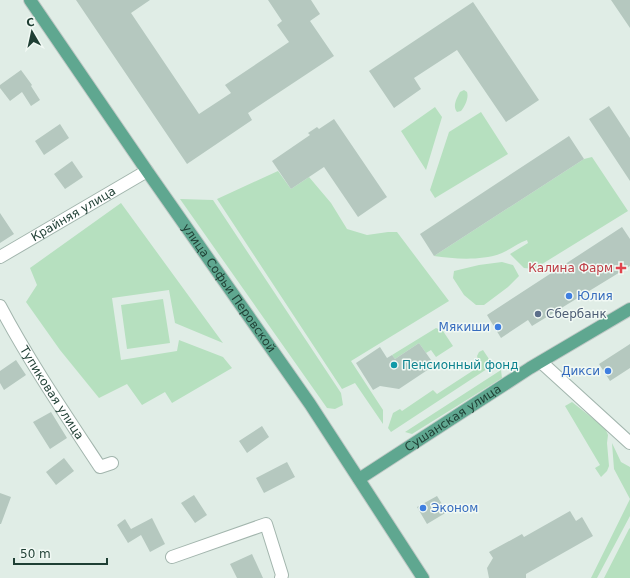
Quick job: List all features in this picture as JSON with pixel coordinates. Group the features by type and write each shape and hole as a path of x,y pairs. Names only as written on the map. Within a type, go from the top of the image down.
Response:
{"main road":[{"name":"улица Софьи Перовской","path":"30,0 147,171 301,391 423,578"},
{"name":"Сушанская улица","path":"359,479 541,362 630,309"}],"street":[{"name":"Крайняя улица","path":"0,257 147,171"},
{"name":"Тупиковая улица","path":"0,306 11,327 100,467 112,463"},
{"path":"541,362 630,443"},
{"path":"172,557 266,524 282,578"}],"green space":[{"path":"464,90 467,92 466,102 461,111 457,112 455,107 456,102 460,92"},
{"path":"435,107 442,117 426,170 401,131"},
{"path":"481,112 508,154 435,198 430,190 449,132"},
{"path":"592,157 628,211 534,269 524,268 510,254 528,243 527,240 494,256 477,258 450,258 434,256 584,159"},
{"path":"278,171 291,189 309,177 331,203 347,229 367,235 397,232 449,301 351,361 383,410 383,424 355,383 342,389 217,199"},
{"path":"180,199 213,200 341,393 343,405 335,409 327,408"},
{"path":"121,203 223,343 175,323 169,290 112,298 121,360 177,351 179,340 223,357 232,368 172,403 165,392 142,405 127,384 99,398 60,350 26,302 37,285 30,268"},
{"path":"502,262 513,265 519,276 508,287 484,305 476,305 464,295 453,278 454,271 479,265"},
{"path":"163,299 170,343 127,349 121,305"},
{"path":"436,328 443,331 453,346 436,357 431,350 426,353 419,343 395,359 392,355"},
{"path":"483,350 493,365 391,432 388,428 393,413 400,409 402,411 433,390 437,394 480,366 477,356 479,352"},
{"path":"501,370 502,378 412,434 405,432"},
{"path":"572,402 605,428 608,435 607,443 609,466 607,471 601,477 595,468 600,465 565,406"},
{"path":"612,443 621,462 630,467 630,499 614,469"},
{"path":"630,499 630,516 597,578 591,578"},
{"path":"630,528 630,578 604,578 629,529"}],"building":[{"path":"76,0 150,0 131,13 199,114 231,93 225,85 289,42 277,25 282,21 268,0 311,0 320,14 310,21 334,56 248,113 252,120 187,164"},
{"path":"611,0 630,0 630,28"},
{"path":"473,2 539,100 506,122 457,50 414,78 421,89 394,108 369,71"},
{"path":"21,70 32,85 31,86 40,100 31,106 22,92 10,101 0,88 0,85"},
{"path":"609,106 630,138 630,181 589,119"},
{"path":"334,119 387,197 358,217 324,167 291,189 272,161 310,135 308,133 317,127 319,129"},
{"path":"60,124 69,138 44,155 35,141"},
{"path":"569,136 584,159 434,256 420,234"},
{"path":"72,161 83,177 65,189 54,174"},
{"path":"0,213 14,234 0,243"},
{"path":"622,227 630,239 630,266 532,326 528,320 501,338 487,315"},
{"name":"Пенсионный фонд","path":"419,343 431,360 428,362 432,367 399,389 380,386 373,390 356,363 380,347 387,358 392,355 395,359"},
{"path":"630,344 630,368 610,381 599,364"},
{"path":"16,360 26,375 4,390 0,383 0,371"},
{"path":"51,412 67,438 50,449 33,422"},
{"path":"262,426 269,437 247,453 239,441"},
{"path":"64,458 74,471 56,485 46,472"},
{"path":"287,462 295,477 264,493 256,478"},
{"path":"0,493 11,497 1,524 0,524"},
{"path":"194,495 207,515 195,523 181,503"},
{"path":"437,496 447,512 427,524 417,507"},
{"path":"570,511 576,521 582,517 593,536 526,574 526,578 489,578 487,568 493,558 489,552 522,534 524,537"},
{"path":"152,518 165,544 150,552 141,535 128,543 117,525 125,519 131,529"},
{"path":"252,554 263,578 237,578 230,564"}],"place":[{"name":"Калина Фарм","path":"621,268"},
{"name":"Юлия","path":"569,296"},
{"name":"Сбербанк","path":"538,314"},
{"name":"Мякиши","path":"498,327"},
{"name":"Пенсионный фонд","path":"394,365"},
{"name":"Дикси","path":"608,371"},
{"name":"Эконом","path":"423,508"}]}
